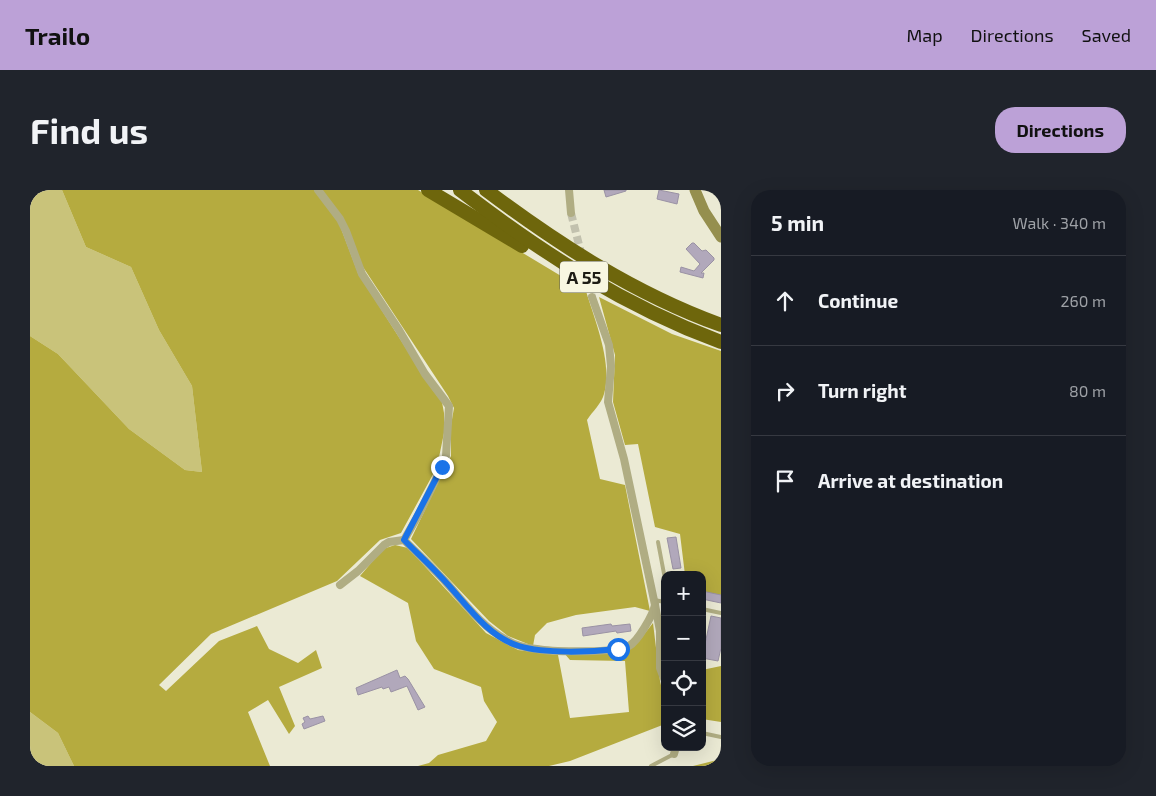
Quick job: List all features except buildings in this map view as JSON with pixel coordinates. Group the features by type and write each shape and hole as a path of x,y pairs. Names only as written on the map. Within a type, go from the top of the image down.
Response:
{"highway":[{"path":"428,190 532,252 626,301"},
{"name":"A 55","path":"460,190 558,261 626,301 721,342"},
{"name":"A 55","path":"486,190 525,219 599,267 669,304 721,325"},
{"path":"498,190 599,267"}],"main road":[{"path":"695,190 704,211 721,237"}],"street":[{"path":"318,190 340,219 362,274 425,374 449,406 444,462 438,478 404,540"},
{"path":"569,190 571,213"},
{"path":"592,297 608,344 611,366 608,402 624,459 655,602 660,631 661,671"},
{"path":"340,585 358,571 384,545 389,542 404,540"},
{"path":"404,540 441,576 476,616 500,636 519,646 539,650 608,650 628,647 635,641 654,610 655,602"}],"lane":[{"path":"658,542 663,571"},
{"path":"655,602 661,602"},
{"path":"706,611 721,613"},
{"path":"706,735 721,737"},
{"path":"651,766 675,751"}],"shaded area":[{"path":"30,190 62,190 86,247 131,267 159,330 192,386 202,472 185,470 129,429 58,354 30,336"},
{"path":"62,190 314,190 339,223 358,273 442,402 444,433 437,467 401,533 380,540 337,581 211,634 159,685 166,691 219,641 257,626 269,649 298,663 316,650 322,668 279,687 295,726 289,734 268,700 248,712 270,766 74,766 58,733 30,712 30,336 58,354 129,429 185,470 202,472 192,386 159,330 131,267 86,247"},
{"path":"322,190 418,190 586,291 602,342 606,369 603,397 587,420 600,479 625,485 650,611 635,607 576,615 547,623 535,635 533,646 508,636 489,621 411,539 451,456 451,425 454,408 363,267"},
{"path":"599,297 672,334 721,351 721,597 706,595 706,571 685,571 680,534 655,527 638,444 625,445 613,402 615,355"},
{"path":"395,545 408,548 486,633 518,650 558,655 570,718 629,712 625,661 570,660 564,653 622,654 638,642 653,623 661,685 661,726 570,761 549,766 418,766 429,763 438,755 486,741 497,722 484,701 481,687 434,669 416,641 408,603 360,576 383,549"},
{"path":"721,666 721,722 706,720 706,669"},
{"path":"30,712 58,733 74,766 30,766"},
{"path":"721,759 721,766 693,766"}],"tunnel":[{"path":"571,213 592,297"}],"route":[{"path":"442,467 438,478 404,540 441,576 476,616 505,640 519,646 539,650 618,649"}]}
